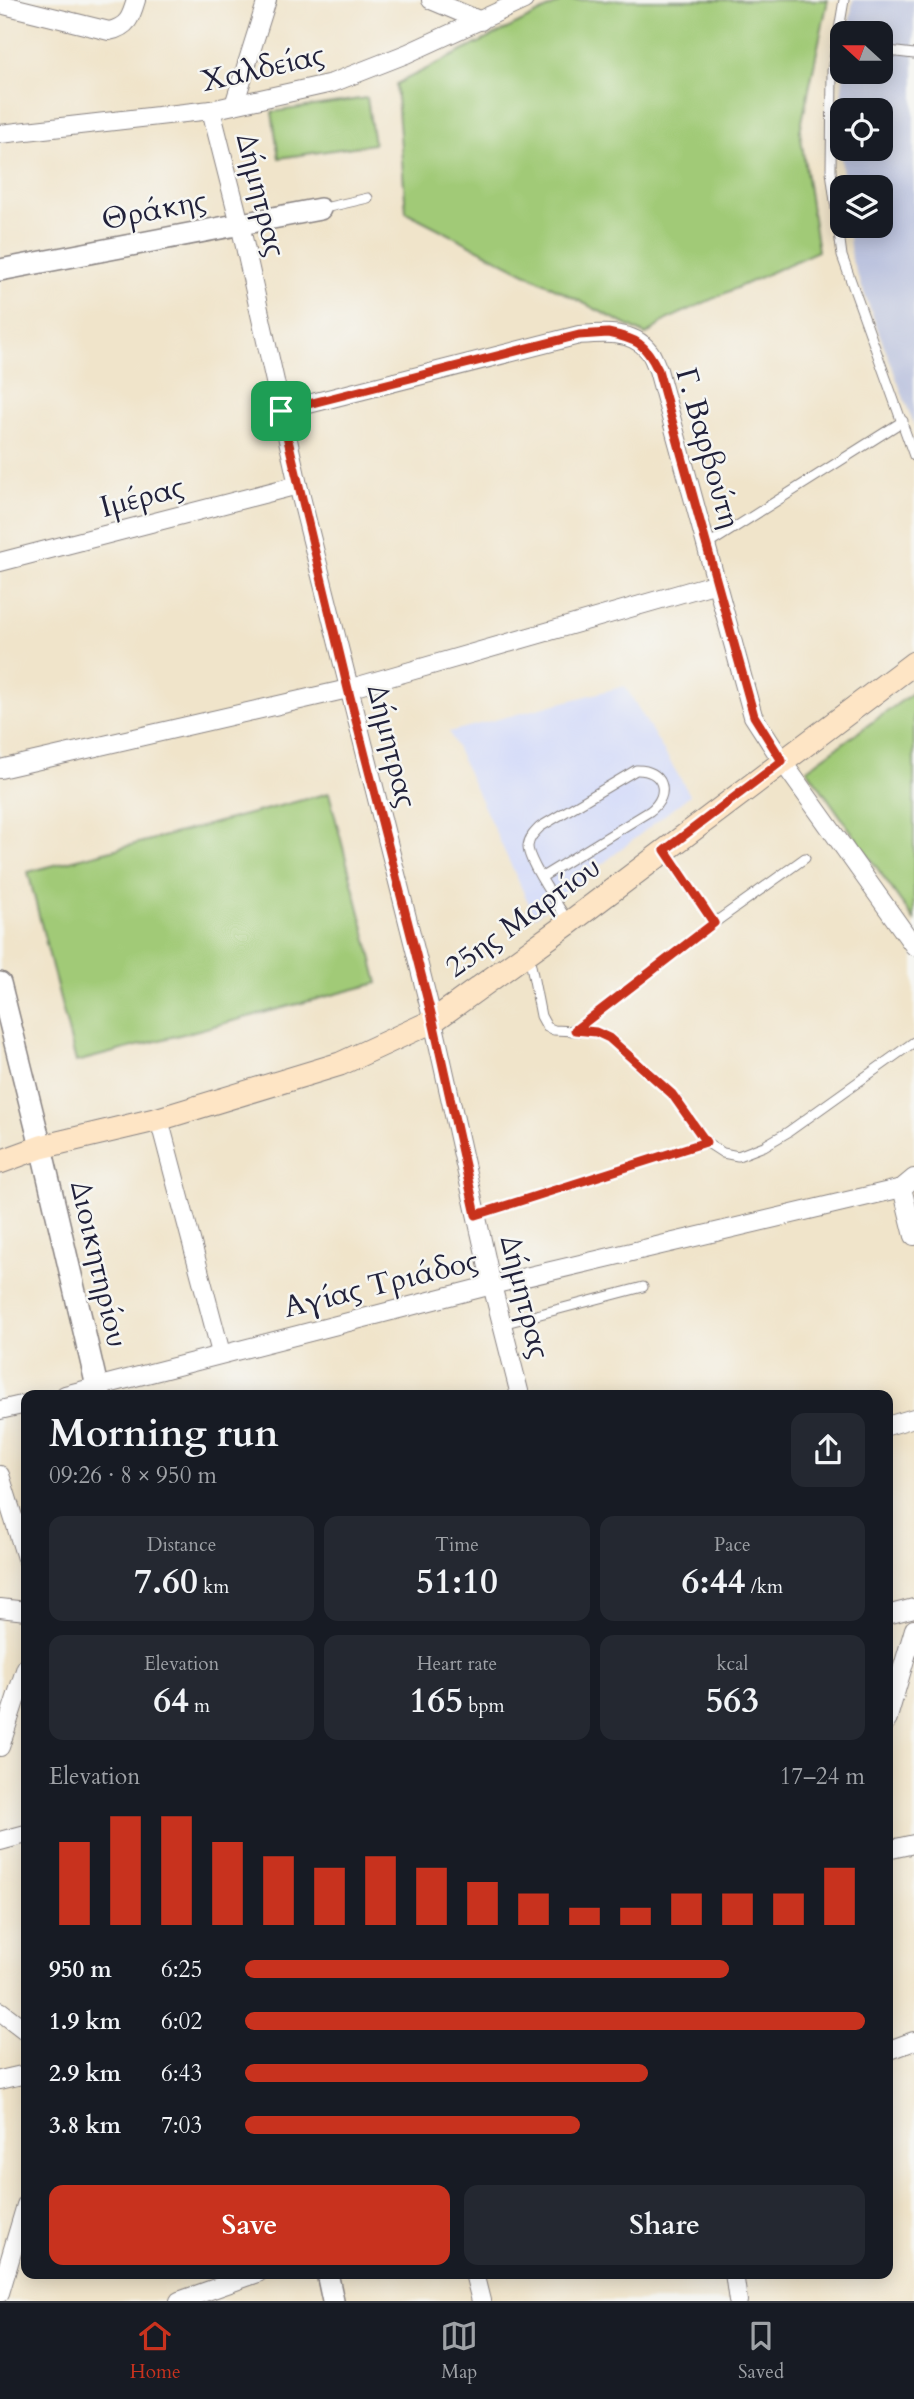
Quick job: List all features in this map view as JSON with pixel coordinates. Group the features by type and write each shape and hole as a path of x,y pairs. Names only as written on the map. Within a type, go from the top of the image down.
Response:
{"main road":[{"name":"25ης Μαρτίου","path":"0,1162 41,1147 159,1119 340,1064 433,1021 569,923 914,663"}],"street":[{"path":"0,4 109,30 120,29 130,20 136,0"},
{"path":"234,105 267,0"},
{"path":"431,0 481,21"},
{"name":"Χαλδείας","path":"0,134 211,110 332,83 481,21 524,0"},
{"name":"Δήμητρας","path":"211,110 240,224 298,485 433,1021 492,1285 519,1390"},
{"name":"Θράκης","path":"0,270 320,209"},
{"name":"Γ. Βαρβούτη","path":"281,411 579,335 608,333 632,338 649,350 658,370 754,716 782,761 914,946"},
{"name":"Ιμέρας","path":"0,562 298,485"},
{"path":"0,769 348,689 716,583"},
{"name":"Διοικητηρίου","path":"0,983 98,1390"},
{"path":"159,1119 221,1353"},
{"path":"908,1183 914,1236"},
{"name":"Αγίας Τριάδος","path":"101,1390 221,1353 908,1183"},
{"path":"0,1410 21,1405"},
{"path":"893,1424 914,1418"},
{"path":"0,1475 21,1542"},
{"path":"0,1608 21,1610"},
{"path":"893,1613 914,1608"},
{"path":"893,1701 914,1629"},
{"path":"0,1747 21,1682"},
{"path":"0,1841 21,1835"},
{"path":"893,1849 914,1844"},
{"path":"0,2011 21,2027"},
{"path":"893,2049 914,2041"},
{"path":"0,2080 21,2075"},
{"path":"0,2293 21,2221"},
{"path":"179,2301 241,2279"},
{"path":"328,2279 333,2301"},
{"path":"476,2279 481,2301"},
{"path":"735,2279 738,2301"}],"lane":[{"path":"842,21 844,0"},
{"path":"893,52 914,54"},
{"path":"832,84 831,171 842,256 914,456"},
{"path":"320,209 368,198"},
{"path":"707,545 903,421"},
{"path":"542,877 656,806 662,797 662,783 648,772 636,770 540,827 532,836 528,847 529,855 569,923"},
{"path":"665,850 714,923"},
{"path":"575,1030 714,923 805,858"},
{"path":"528,953 543,1023 554,1030 596,1032 609,1038 672,1094 706,1142 732,1156 743,1155 764,1146 914,1042"},
{"path":"476,1215 706,1142"},
{"path":"502,1324 643,1287"}],"shaded area":[{"path":"853,0 914,0 914,425 851,258 849,238 893,238 893,175 843,175 842,161 893,161 893,98 841,98 843,84 893,84 893,21 850,21"},
{"path":"625,686 690,795 535,917 449,732"}],"green space":[{"path":"565,0 828,0 800,131 818,251 666,320 646,335 406,212 396,84"},
{"path":"367,98 374,144 279,158 272,112"},
{"path":"914,692 914,920 807,769"},
{"path":"329,793 378,983 76,1062 28,872"}],"route":[{"path":"608,333 632,338 649,350 658,370 754,716 782,761 665,850 714,923 575,1030 596,1032 609,1038 672,1094 706,1142 476,1215 433,1021 348,689 281,411 579,335 608,333"}]}
